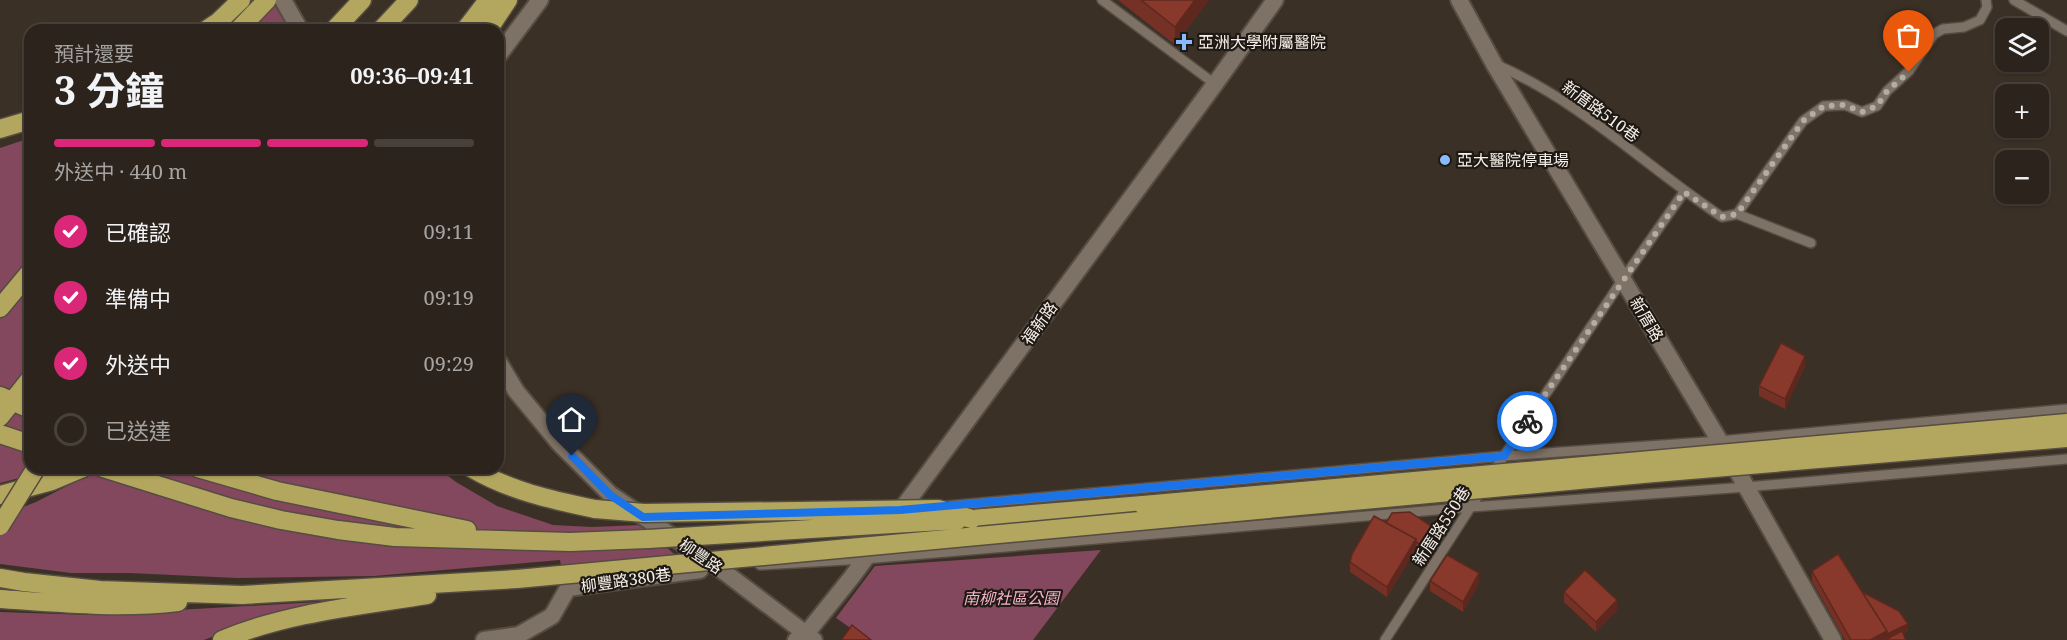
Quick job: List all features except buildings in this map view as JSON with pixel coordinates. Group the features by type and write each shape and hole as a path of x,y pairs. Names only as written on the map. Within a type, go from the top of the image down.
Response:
{"highway":[{"path":"215,24 241,0"},
{"path":"244,24 267,0"},
{"path":"340,24 362,0"},
{"path":"387,24 410,0"},
{"path":"470,24 488,0"},
{"path":"492,24 508,0"},
{"path":"0,129 24,122"},
{"path":"0,309 24,279"},
{"path":"0,417 24,387"},
{"path":"0,396 24,406"},
{"path":"122,474 231,508 326,528 395,537 570,542 972,519 2067,423"},
{"path":"0,434 24,442"},
{"path":"0,599 71,604 150,605 242,595 518,579 1631,475 2067,438"},
{"path":"0,526 32,474"},
{"path":"0,495 52,481 69,474"},
{"path":"219,474 277,491 513,539"},
{"path":"482,474 500,484 546,499 595,509 644,513 938,509 972,519"},
{"path":"0,578 100,590 242,595"},
{"path":"222,640 238,633 315,613 518,579"}],"street":[{"path":"283,0 297,24"},
{"path":"504,48 540,0"},
{"name":"福新路","path":"806,638 1275,0"},
{"name":"新厝路","path":"1459,0 1494,64 1746,487 1833,640"},
{"name":"柳豐路","path":"504,371 516,391 559,443 610,495 718,567 806,638"},
{"name":"柳豐路380巷","path":"484,640 519,635 552,616 568,588 718,567"}],"lane":[{"path":"1102,0 1215,84"},
{"path":"1737,214 1803,121 1824,106 1845,105 1862,112 1877,106 1887,91 1909,72 1934,34 1943,29 1964,27 1980,20 1987,7 1986,0"},
{"path":"2014,0 2067,32"},
{"name":"新厝路510巷","path":"1494,64 1525,77 1567,102 1684,192 1722,217 1737,214 1811,243"},
{"path":"1623,279 1684,192"},
{"name":"新厝路550巷","path":"1385,640 1504,456 1623,279"},
{"path":"643,517 900,510 1504,456 1719,441 2067,409"},
{"path":"718,567 865,559 2067,459"}],"green space":[{"path":"251,0 273,0 287,24 226,24"},
{"path":"24,140 24,474 34,474 0,483 0,148"},
{"path":"90,474 446,474 497,506 553,525 592,527 641,525 689,567 564,582 560,560 374,576 237,578 71,573 0,564 0,516 36,502"},
{"name":"南柳社區公園","path":"1101,550 1033,640 868,640 836,618 875,566"},
{"path":"318,602 247,623 204,640 0,640 0,612 89,615"}],"way so far":[{"path":"1527,421 1684,192 1722,217 1737,214 1803,121 1824,106 1845,105 1862,112 1877,106 1887,91 1909,72"}],"place":[{"name":"亞洲大學附屬醫院","path":"1184,42"},
{"name":"亞大醫院停車場","path":"1445,160"}],"route":[{"path":"572,456 610,495 643,517 900,510 1504,456 1527,421"}]}
